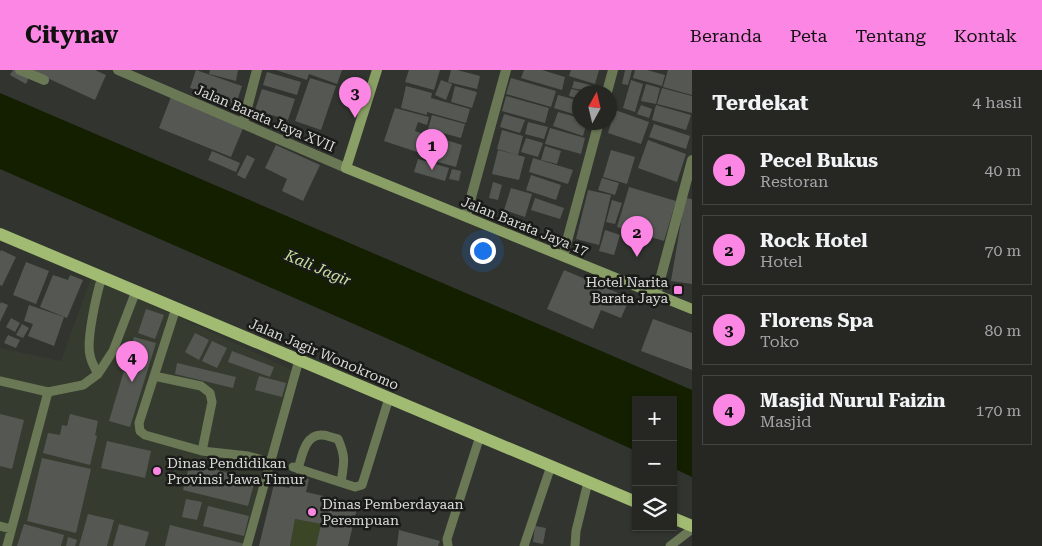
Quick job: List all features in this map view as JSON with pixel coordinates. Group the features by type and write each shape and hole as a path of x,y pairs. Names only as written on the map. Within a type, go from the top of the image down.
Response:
{"main road":[{"name":"Jalan Jagir Wonokromo","path":"0,234 632,500"},
{"path":"677,520 692,527"}],"street":[{"path":"20,70 44,80"},
{"name":"Jalan Barata Jaya XVII","path":"118,70 243,122 346,168"},
{"path":"243,122 257,70"},
{"path":"346,168 377,70"},
{"path":"466,216 506,70"},
{"path":"609,85 614,70"},
{"path":"562,256 597,130"},
{"path":"656,295 692,160"},
{"name":"Jalan Barata Jaya 17","path":"346,168 656,295 691,306"}],"lane":[{"path":"98,374 90,354 90,336 102,276"},
{"path":"0,381 48,392 83,385 98,374 113,351 136,291"},
{"path":"176,308 140,423 140,431 144,436 202,451 248,456 271,462"},
{"path":"246,546 299,360"},
{"path":"154,376 201,386 210,394 212,402 202,451"},
{"path":"7,546 48,392"},
{"path":"341,482 345,459 338,439 322,435 314,437 308,442 296,468 355,487 362,485 389,398"},
{"path":"448,546 447,539 480,436"},
{"path":"524,546 551,466"},
{"path":"576,546 576,532 588,482"},
{"path":"0,526 11,529"},
{"path":"670,546 692,527"}],"shaded area":[{"path":"91,278 298,373 250,546 0,546 0,348 61,361"},
{"path":"295,519 321,524 316,546 290,546"}],"water":[{"name":"Kali Jagir","path":"0,93 692,390 692,477 677,470 677,396 632,396 632,449 402,345 0,169"}],"building":[{"path":"13,70 29,77 26,84 10,75"},
{"path":"30,70 95,70 106,75 95,100"},
{"path":"196,70 242,86 236,104 190,88"},
{"path":"210,70 238,70 236,81 209,74"},
{"path":"276,70 342,70 337,84 309,74 307,80"},
{"path":"409,70 440,70 434,90 405,82"},
{"path":"451,70 480,76 477,89 448,82"},
{"path":"524,70 542,70 565,77 562,90 521,78"},
{"path":"571,70 599,70 595,84 569,76"},
{"path":"625,70 632,70 628,85 622,84"},
{"path":"635,70 647,70 665,75 662,86 633,78"},
{"path":"668,70 692,70 692,95 663,87"},
{"path":"267,72 301,82 297,95 263,85"},
{"path":"310,78 336,86 321,130 295,121"},
{"path":"511,78 556,91 551,107 506,94"},
{"path":"441,80 452,84 446,100 435,95"},
{"path":"631,80 643,84 635,112 623,108"},
{"path":"574,81 590,85 573,85"},
{"path":"646,84 660,88 656,104 641,101"},
{"path":"406,86 432,93 431,98 470,109 466,123 427,112 427,115 401,108"},
{"path":"455,86 477,92 472,108 451,102"},
{"path":"662,88 692,96 692,113 657,104"},
{"path":"262,89 295,99 288,120 255,110"},
{"path":"558,95 572,99 572,114 554,108"},
{"path":"506,96 549,108 545,123 502,111"},
{"path":"171,97 244,126 231,157 159,128"},
{"path":"641,105 652,109 649,118 637,114"},
{"path":"656,105 691,115 686,130 652,120"},
{"path":"395,108 429,117 427,125 418,122 415,131 426,135 420,153 384,141"},
{"path":"617,111 649,122 641,144 608,133 609,130 617,130"},
{"path":"558,112 572,116 572,130 585,130 583,136 553,126"},
{"path":"504,114 525,120 520,133 500,127"},
{"path":"432,115 465,124 461,138 428,129"},
{"path":"528,122 548,127 544,139 525,134"},
{"path":"654,124 690,136 686,149 649,137"},
{"path":"550,128 585,138 581,154 545,144"},
{"path":"502,130 523,136 518,155 497,149"},
{"path":"430,135 462,145 456,167 423,158"},
{"path":"526,138 543,143 538,157 521,152"},
{"path":"648,140 686,154 677,182 638,168"},
{"path":"276,145 320,165 303,201 282,191 287,179 265,168"},
{"path":"545,146 561,151 557,164 541,160"},
{"path":"498,150 525,157 519,180 492,174"},
{"path":"611,150 635,157 627,184 603,177"},
{"path":"212,151 240,163 236,172 208,160"},
{"path":"247,155 255,159 245,179 237,175"},
{"path":"533,158 573,170 568,184 529,172"},
{"path":"418,159 449,168 445,181 414,172"},
{"path":"452,169 461,171 459,181 449,179"},
{"path":"531,175 561,185 556,200 526,190"},
{"path":"602,178 619,183 615,195 598,190"},
{"path":"493,182 502,185 498,200 489,198"},
{"path":"629,187 676,201 664,241 617,227"},
{"path":"511,188 532,194 525,217 504,210"},
{"path":"588,190 611,195 599,245 576,239"},
{"path":"535,198 564,208 560,219 531,210"},
{"path":"685,198 692,199 692,284 671,281"},
{"path":"612,200 622,203 615,224 606,222"},
{"path":"605,230 620,235 614,255 599,251"},
{"path":"1,250 16,257 2,286 0,285"},
{"path":"26,262 49,271 36,304 13,295"},
{"path":"564,270 630,298 621,318 601,310 593,329 547,309"},
{"path":"53,275 68,280 70,275 83,280 67,318 40,307"},
{"path":"1,302 8,305 0,322 0,304"},
{"path":"29,305 64,317 54,346 28,336 33,324 24,321"},
{"path":"146,309 164,315 155,339 138,333"},
{"path":"11,318 20,323 15,332 6,327"},
{"path":"653,319 692,333 692,370 641,351"},
{"path":"22,324 29,328 23,338 16,335"},
{"path":"195,333 209,340 199,360 185,352"},
{"path":"8,335 20,340 16,348 4,343"},
{"path":"134,337 156,343 130,427 109,421"},
{"path":"212,341 227,348 217,368 202,361"},
{"path":"232,351 274,367 270,377 228,362"},
{"path":"177,363 236,377 233,388 175,374"},
{"path":"259,376 286,383 282,397 255,390"},
{"path":"0,414 24,420 12,469 0,466"},
{"path":"70,414 98,421 95,435 97,436 90,465 43,453 48,433 60,435 62,425 67,426"},
{"path":"107,441 151,451 145,478 101,468"},
{"path":"42,458 91,469 76,533 27,521"},
{"path":"190,463 255,480 248,506 183,490"},
{"name":"Dinas Pemberdayaan Perempuan","path":"293,475 309,479 306,492 358,504 348,546 316,546 321,524 295,519 290,546 259,546 274,484 289,488"},
{"path":"186,499 202,502 197,520 182,517"},
{"path":"208,506 249,516 244,536 203,526"},
{"path":"88,514 114,520 107,546 79,546"},
{"path":"24,524 64,535 61,546 17,546"},
{"path":"119,524 149,532 145,546 113,546"},
{"path":"170,525 245,544 245,546 165,546"},
{"path":"535,526 546,528 543,544 533,542"},
{"path":"399,530 440,541 438,546 397,546"},
{"path":"68,537 77,540 75,546 66,546"}],"place":[{"name":"Florens Spa","path":"355,118"},
{"name":"Pecel Bukus","path":"432,170"},
{"name":"Rock Hotel","path":"637,257"},
{"name":"Hotel Narita Barata Jaya","path":"678,290"},
{"name":"Masjid Nurul Faizin","path":"132,382"},
{"name":"Dinas Pendidikan Provinsi Jawa Timur","path":"157,471"},
{"name":"Dinas Pemberdayaan Perempuan","path":"312,512"}]}
